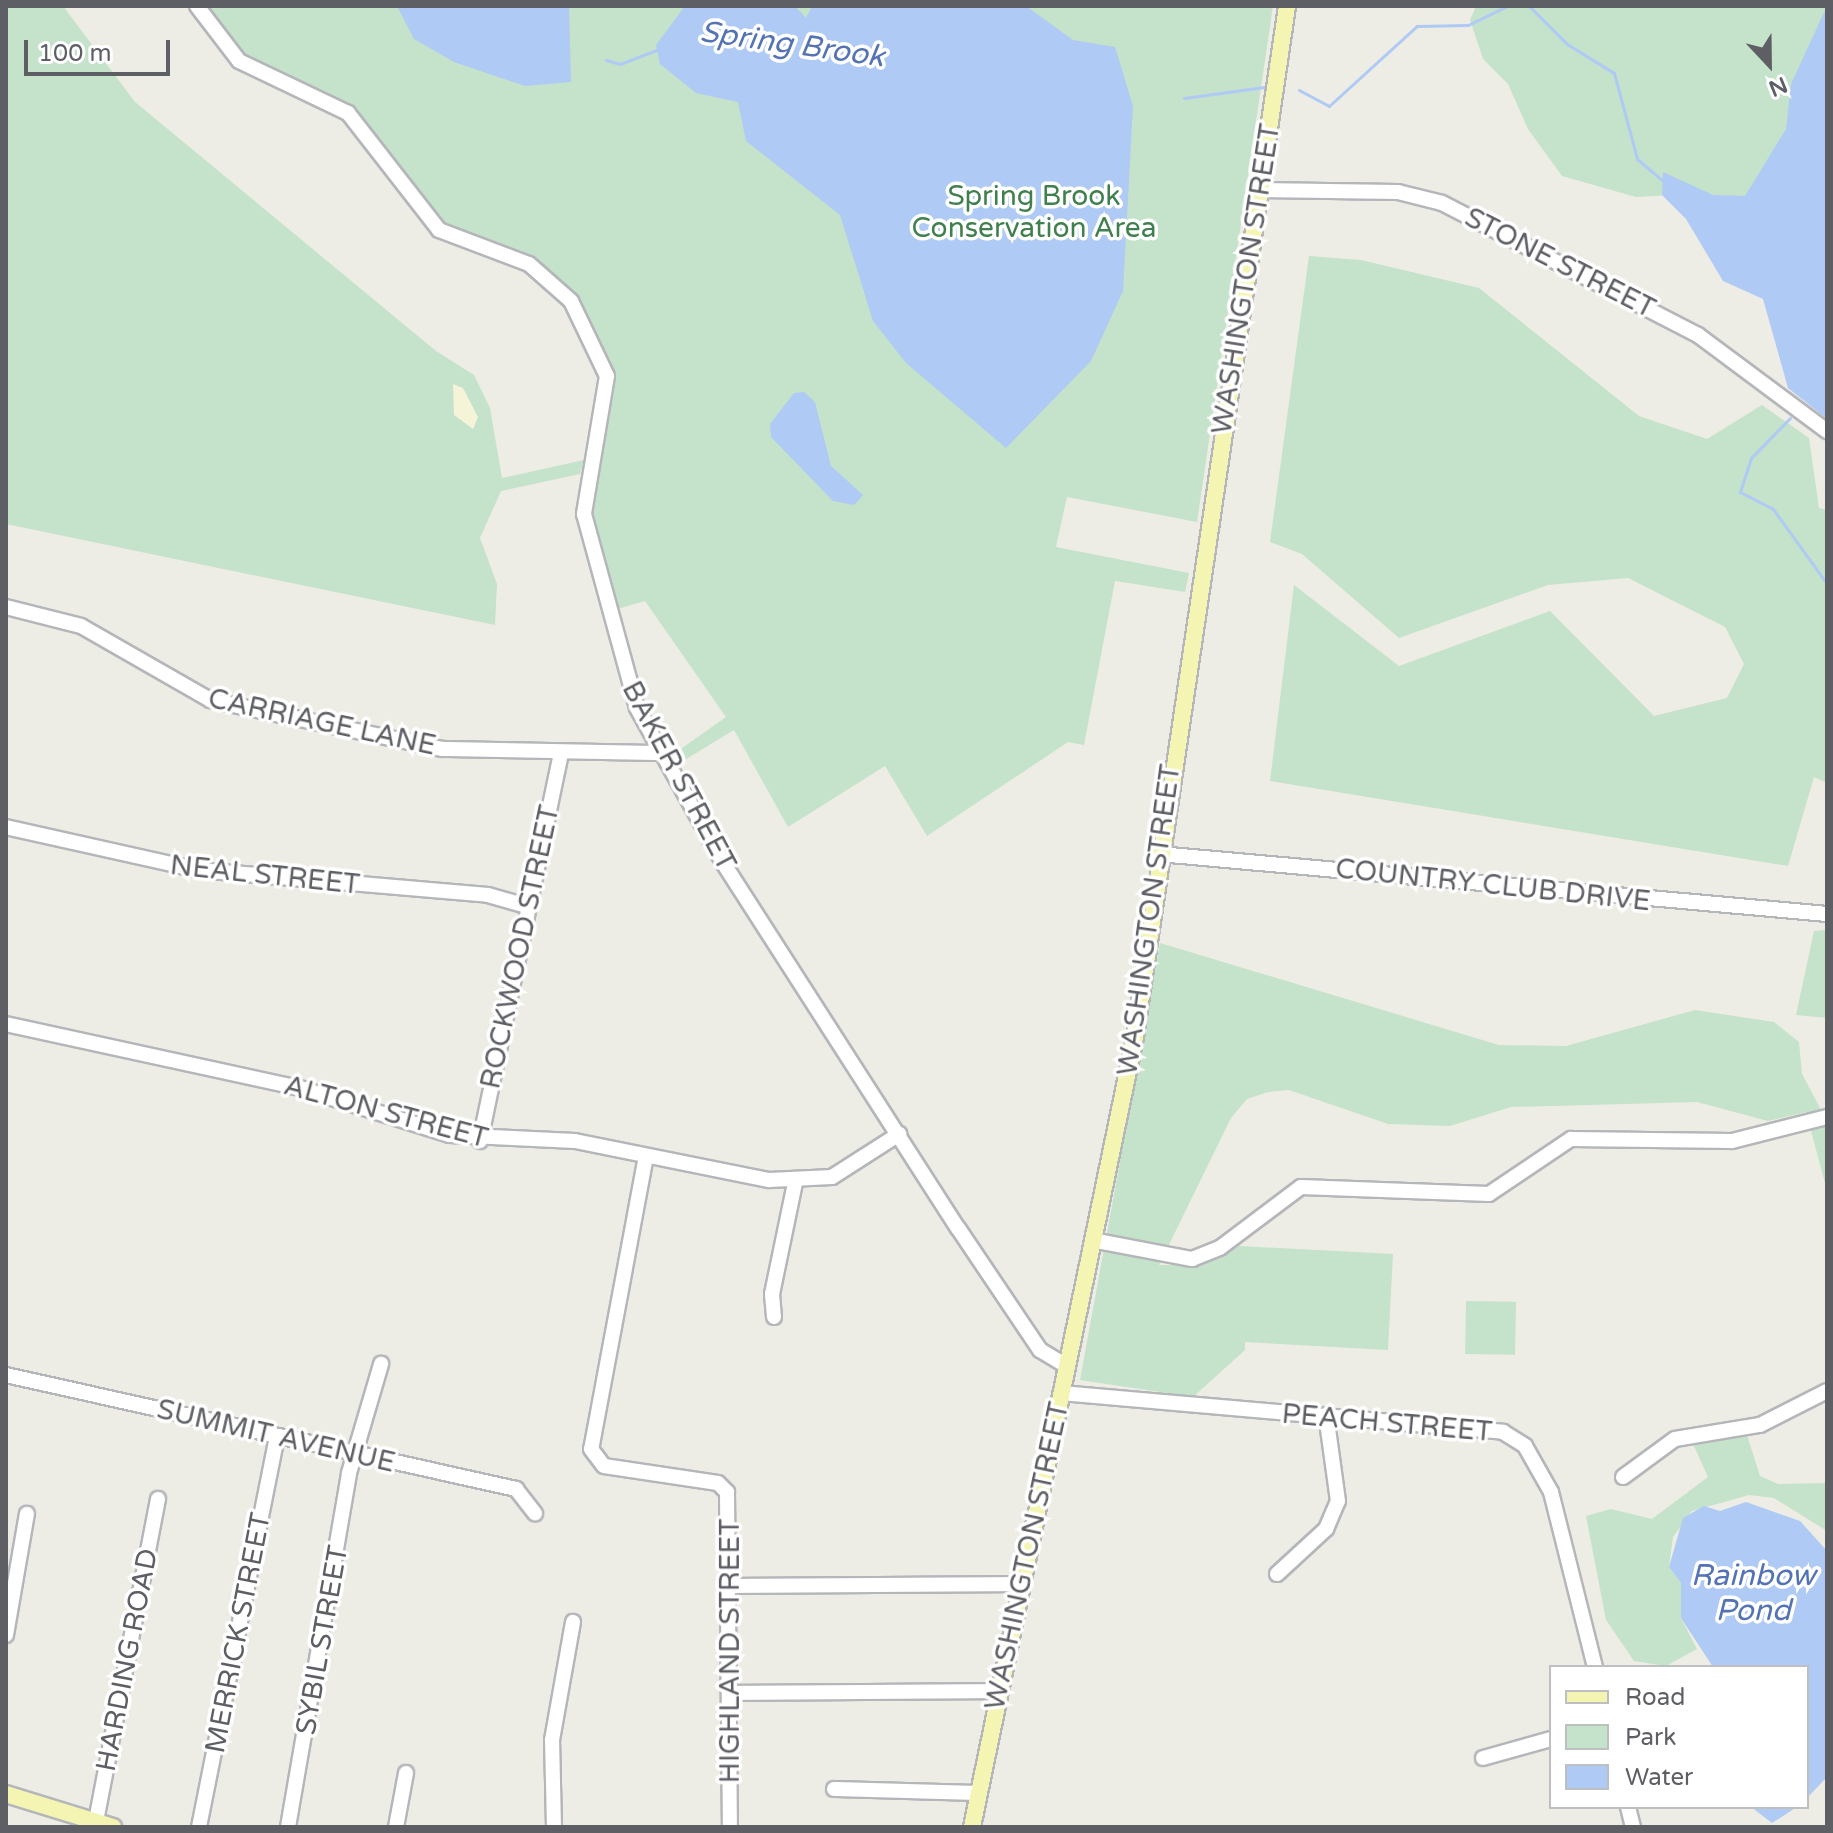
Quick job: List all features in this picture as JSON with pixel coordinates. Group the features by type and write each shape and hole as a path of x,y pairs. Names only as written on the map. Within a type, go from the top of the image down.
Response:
{"main road":[{"name":"WASHINGTON STREET","path":"972,1827 1135,1037 1159,854 1287,6"},
{"path":"6,1794 113,1827"}],"street":[{"name":"BAKER STREET","path":"197,6 239,61 348,113 439,230 529,264 571,301 607,376 584,482 588,536 623,671 660,753 899,1134 1040,1350 1067,1366"},
{"name":"STONE STREET","path":"1259,190 1398,192 1442,203 1698,335 1827,431"},
{"name":"CARRIAGE LANE","path":"6,607 81,626 210,700 442,749 660,753"},
{"name":"ROCKWOOD STREET","path":"480,1141 561,752"},
{"name":"NEAL STREET","path":"6,827 198,870 488,895 527,906"},
{"name":"COUNTRY CLUB DRIVE","path":"1159,854 1827,914"},
{"name":"ALTON STREET","path":"6,1024 303,1089 480,1141 575,1141 795,1183 832,1177 899,1134"},
{"path":"1092,1240 1192,1259 1221,1247 1301,1187 1489,1194 1571,1139 1732,1141 1827,1117"},
{"name":"HIGHLAND STREET","path":"646,1156 591,1449 604,1466 722,1484 732,1510 730,1827"},
{"path":"774,1317 772,1294 795,1183"},
{"name":"SYBIL STREET","path":"288,1827 355,1454 381,1364"},
{"name":"SUMMIT AVENUE","path":"6,1375 516,1489 535,1513"},
{"path":"1623,1477 1675,1439 1760,1425 1827,1391"},
{"name":"PEACH STREET","path":"1061,1393 1478,1426 1525,1446 1551,1492 1594,1665"},
{"path":"1277,1574 1326,1529 1338,1501 1326,1415"},
{"name":"MERRICK STREET","path":"199,1827 277,1438"},
{"name":"HARDING ROAD","path":"96,1821 158,1499"},
{"path":"6,1635 27,1514"},
{"path":"731,1586 1021,1584"},
{"path":"554,1827 552,1740 573,1622"},
{"path":"730,1693 999,1691"},
{"path":"1483,1758 1549,1740"},
{"path":"396,1827 406,1773"},
{"path":"834,1789 979,1793"}],"green space":[{"path":"6,6 63,6 135,102 436,351 474,375 490,408 502,478 584,460 580,474 501,491 480,538 497,584 495,625 6,524"},
{"name":"Spring Brook Conservation Area","path":"197,6 1273,6 1197,522 1067,497 1056,547 1189,573 1185,592 1115,581 1084,745 1068,742 927,836 885,766 788,827 734,730 673,767 668,758 726,717 645,601 607,612 588,536 607,376 553,281 452,237 359,123 256,71"},
{"path":"1476,6 1827,6 1827,86 1732,226 1673,195 1636,197 1562,176 1528,129 1508,84 1483,59 1470,20"},
{"path":"1309,256 1361,260 1479,288 1639,416 1707,439 1762,405 1809,438 1819,508 1827,510 1827,783 1814,777 1788,866 1270,781 1294,585 1399,666 1550,611 1654,716 1727,698 1744,664 1725,627 1628,578 1548,585 1399,638 1302,554 1270,542"},
{"path":"1827,930 1827,1018 1796,1015 1814,931"},
{"path":"1160,943 1499,1045 1566,1046 1695,1010 1774,1022 1799,1042 1802,1074 1827,1121 1827,1191 1806,1112 1768,1121 1697,1102 1511,1107 1450,1126 1388,1124 1289,1090 1268,1092 1247,1099 1231,1118 1159,1265 1197,1265 1239,1246 1393,1254 1388,1350 1245,1342 1245,1350 1193,1397 1080,1380"},
{"path":"1466,1301 1516,1302 1515,1355 1465,1354"},
{"path":"1747,1435 1760,1476 1778,1484 1827,1483 1827,1531 1774,1498 1749,1495 1692,1511 1673,1537 1669,1567 1681,1583 1681,1618 1697,1649 1668,1665 1634,1661 1606,1620 1586,1516 1611,1509 1652,1519 1708,1477 1693,1444"}],"sand":[{"path":"453,384 463,388 478,417 473,429 454,415"}],"water":[{"path":"397,6 569,6 571,82 525,86 454,62 414,39"},
{"path":"685,6 795,6 806,18 812,6 1026,6 1073,40 1115,47 1133,106 1123,291 1091,361 1006,448 906,363 873,321 840,215 746,141 738,102 696,93 660,64 656,45"},
{"path":"1827,6 1827,419 1788,388 1763,299 1723,281 1686,219 1662,195 1663,172 1713,195 1745,196 1786,129 1791,84"},
{"path":"804,392 815,402 831,466 863,495 854,505 833,501 771,437 770,424 794,393"},
{"name":"Rainbow Pond","path":"1746,1502 1800,1521 1827,1551 1827,1777 1809,1796 1809,1665 1712,1665 1681,1618 1681,1583 1669,1567 1683,1518 1704,1506 1720,1511"},
{"path":"1754,1809 1794,1809 1772,1823"}],"waterway":[{"name":"Spring Brook","path":"1299,90 1329,106 1417,26 1468,25 1507,6"},
{"name":"Spring Brook","path":"1529,6 1567,44 1614,73 1637,159 1663,181"},
{"name":"Spring Brook","path":"606,60 620,64 657,50"},
{"name":"Spring Brook","path":"1184,98 1264,87"},
{"name":"Spring Brook","path":"1790,418 1751,458 1740,492 1773,509 1827,584"}]}
